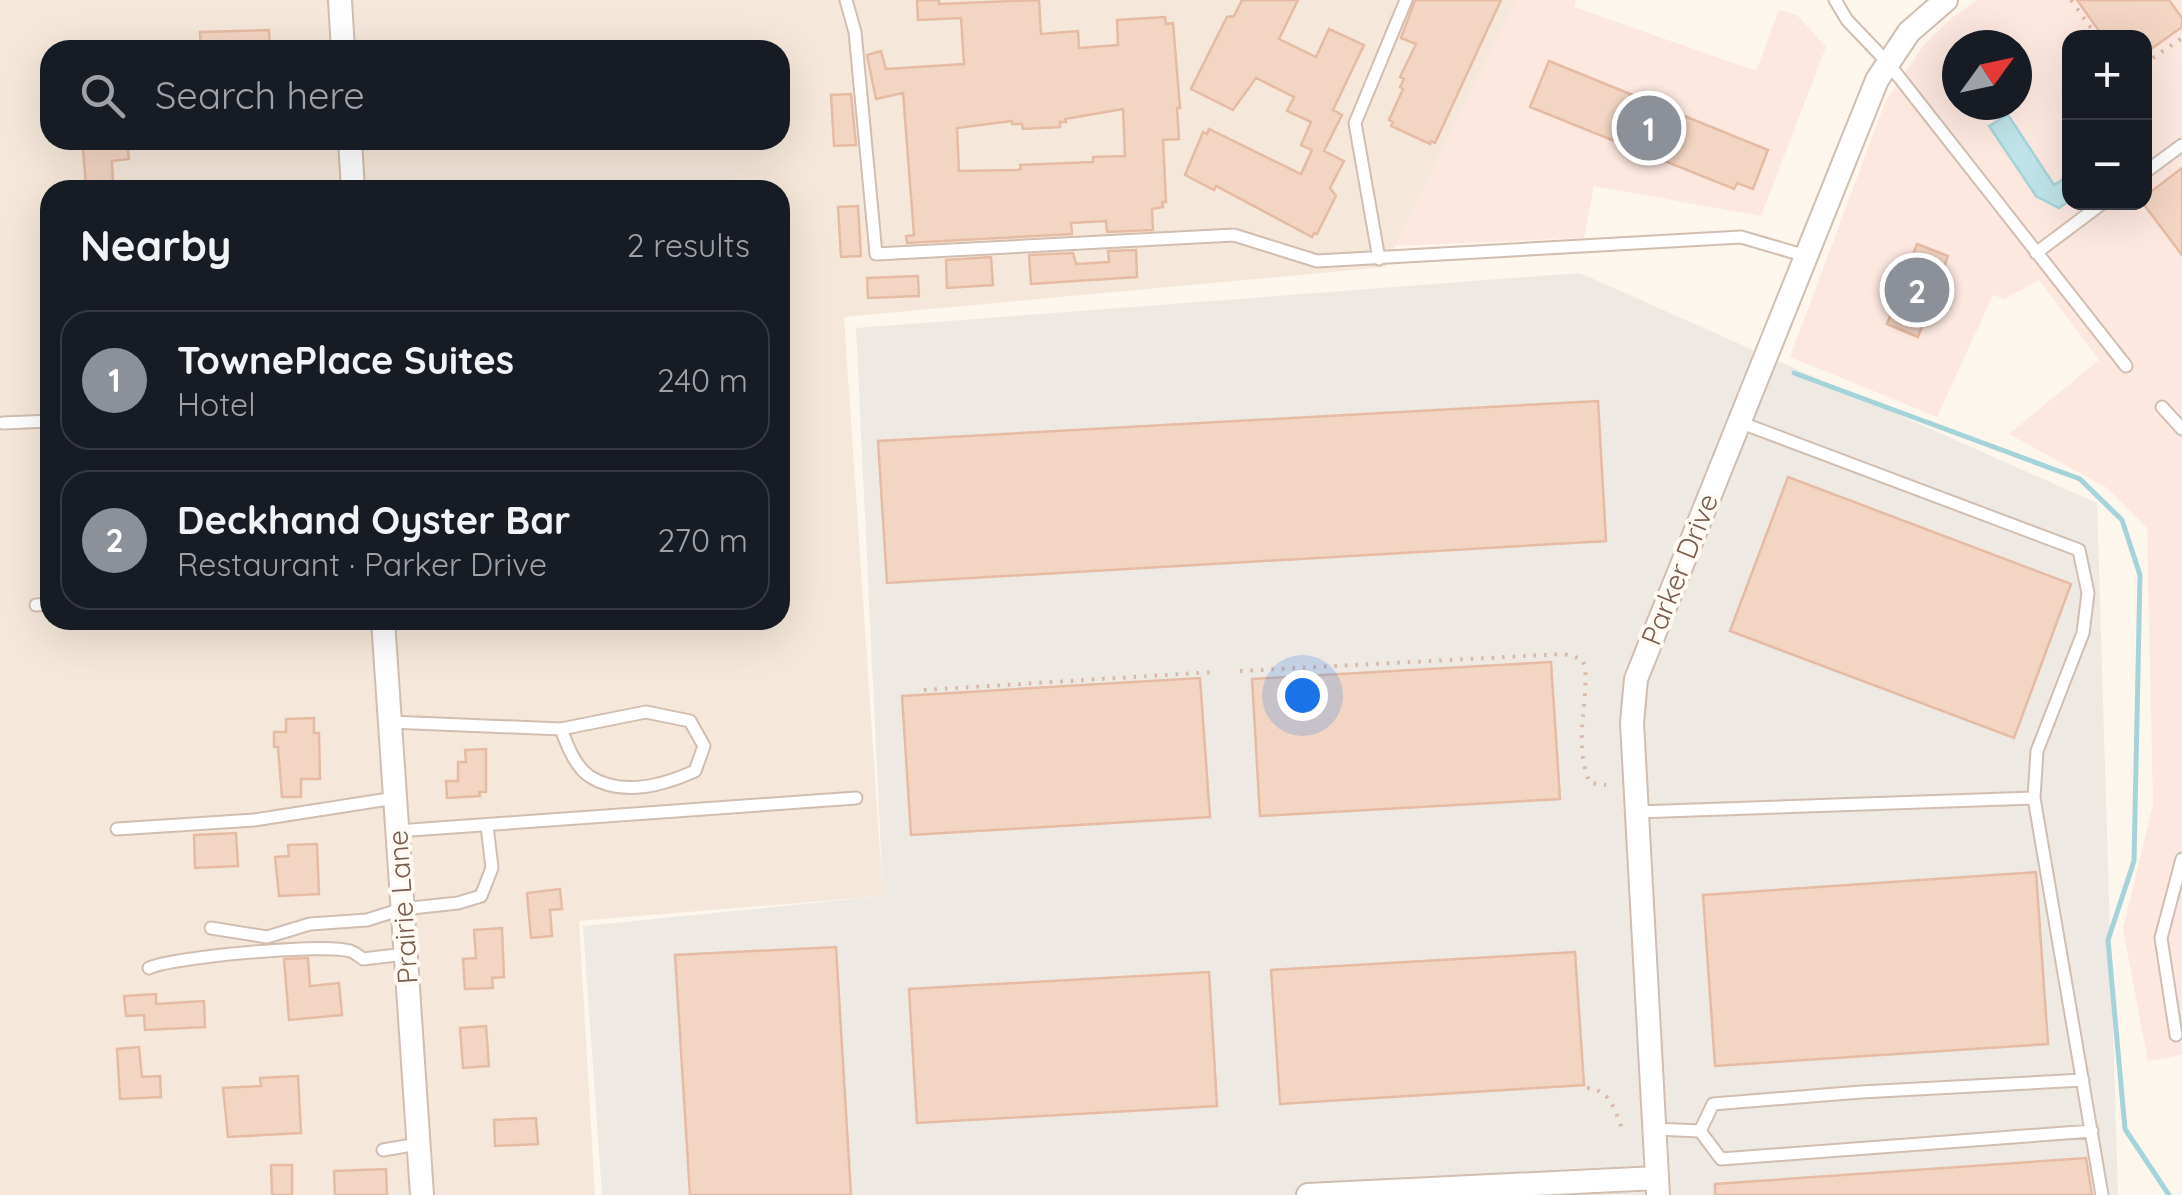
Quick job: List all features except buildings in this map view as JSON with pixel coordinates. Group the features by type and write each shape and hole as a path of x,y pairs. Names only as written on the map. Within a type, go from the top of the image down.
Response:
{"street":[{"path":"340,0 342,40"},
{"name":"Parker Drive","path":"1658,1186 1632,723 1636,679 1876,80 1909,32 1946,0"},
{"path":"351,150 352,180"},
{"name":"Prairie Lane","path":"384,630 422,1195"},
{"path":"1308,1195 1658,1186"}],"lane":[{"path":"846,0 855,32 876,254 1234,235 1317,261 1742,237 1806,256"},
{"path":"1379,260 1355,123 1406,0"},
{"path":"1836,0 1847,20 1888,64 2126,366"},
{"path":"2152,167 2182,145"},
{"path":"2036,254 2094,210"},
{"path":"2162,407 2182,430"},
{"path":"3,423 40,421"},
{"path":"1738,422 2079,550 2088,592 2083,633 2037,751 2034,798 2102,1195"},
{"path":"390,722 561,729 646,712 690,721 704,746 695,771 668,784 622,788 588,775 571,753 561,729"},
{"path":"118,829 254,820 395,798"},
{"path":"397,831 856,798"},
{"path":"1637,812 2034,798"},
{"path":"211,928 267,937 310,924 367,920 402,909 458,903 481,896 492,868 487,826"},
{"path":"2176,1036 2160,938 2182,860"},
{"path":"149,968 184,958 307,950 352,951 362,959 406,954"},
{"path":"1700,1130 1713,1104 2083,1080"},
{"path":"1655,1128 1700,1130"},
{"path":"1700,1130 1721,1159 2092,1131"},
{"path":"382,1150 418,1144"}],"path":[{"path":"2071,0 2092,30"},
{"path":"2152,59 2182,38"},
{"path":"1240,671 1576,656 1585,667 1580,747 1586,775 1590,784 1606,785"},
{"path":"924,690 1214,672"},
{"path":"1587,1088 1599,1088 1608,1096 1623,1132"}],"shaded area":[{"path":"0,0 1516,0 1385,267 844,317 883,896 579,921 595,1195 0,1195"},
{"path":"1516,0 1576,0 1574,7 1756,71 1779,10 1797,15 1826,47 1761,216 1594,186 1584,238 1395,246"},
{"path":"1977,0 2182,0 2182,1055 2148,1061 2123,929 2153,804 2147,528 2107,488 2009,434 2099,360 2039,280 2004,299 1993,295 1937,417 1790,357 1886,100 1923,46"},
{"path":"1580,273 2097,503 2118,1195 602,1195 583,926 883,896 856,328"}],"water":[{"path":"1999,120 2011,120 2054,185 2062,180 2062,206 2059,208 2036,196 1989,126"}],"waterway":[{"path":"1794,373 2080,479 2122,520 2140,575 2134,861 2108,940 2125,1129 2169,1195"}],"place":[{"name":"TownePlace Suites","path":"1649,128"},
{"name":"Deckhand Oyster Bar","path":"1917,290"}]}
